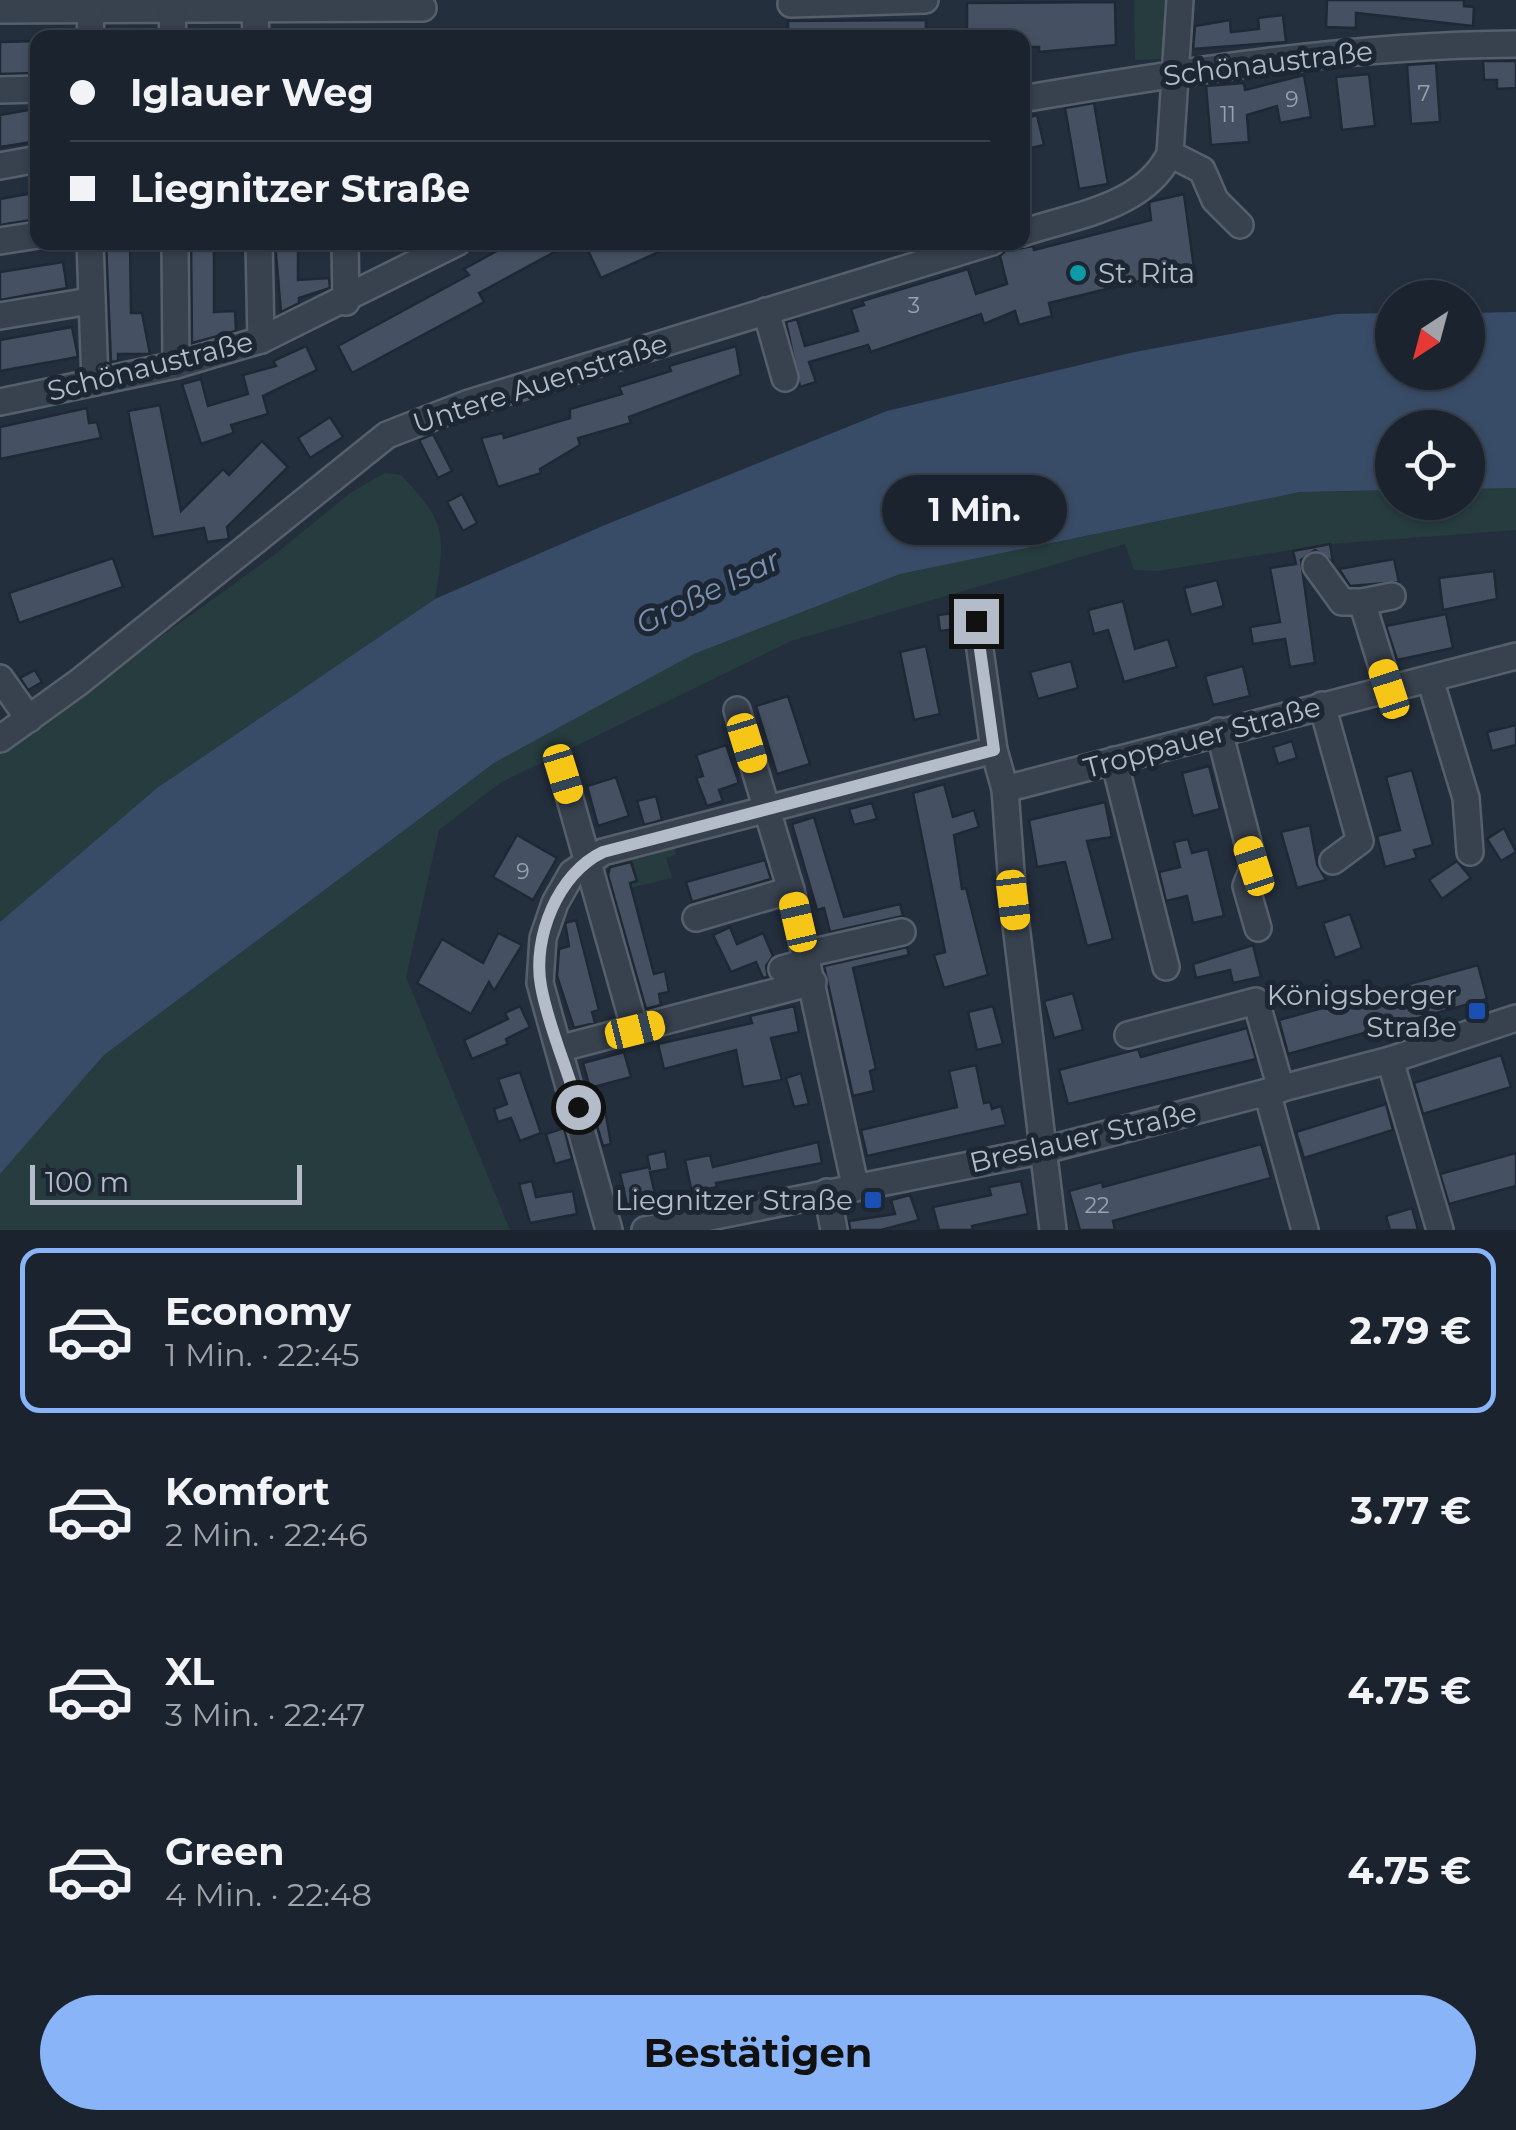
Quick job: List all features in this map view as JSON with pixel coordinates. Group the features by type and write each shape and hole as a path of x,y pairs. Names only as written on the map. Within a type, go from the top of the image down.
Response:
{"street":[{"path":"791,4 926,0"},
{"path":"1030,230 1133,197 1153,182 1170,154 1180,0"},
{"path":"0,10 423,8"},
{"path":"255,9 256,30"},
{"path":"90,30 91,10"},
{"path":"172,10 172,30"},
{"path":"340,10 340,30"},
{"name":"Schönaustraße","path":"1030,98 1173,74 1382,48 1516,44"},
{"path":"0,90 30,89"},
{"path":"1170,154 1202,170 1216,200 1240,225"},
{"path":"0,166 30,160"},
{"path":"0,241 30,236"},
{"path":"90,250 95,382"},
{"path":"175,250 176,365"},
{"path":"259,250 261,340"},
{"path":"345,250 346,302"},
{"name":"Schönaustraße","path":"0,402 176,365 261,340 346,302 443,250"},
{"name":"Untere Auenstraße","path":"0,739 387,436 469,403 966,250"},
{"path":"0,316 90,302"},
{"path":"766,311 784,378"},
{"path":"1316,566 1342,602 1392,596"},
{"path":"1362,602 1389,689"},
{"path":"976,621 994,750 1005,789 1013,900 1053,1230"},
{"name":"Troppauer Straße","path":"1005,789 1516,656"},
{"path":"0,678 29,718"},
{"path":"1430,679 1466,798 1470,852"},
{"path":"1322,706 1360,841 1333,861"},
{"path":"736,710 791,890 802,967 855,1185"},
{"path":"1219,731 1254,866 1246,886 1258,928"},
{"path":"609,1230 562,1048 540,983 543,938 560,891 588,859 994,750"},
{"path":"1114,760 1166,966"},
{"path":"563,774 635,1030"},
{"path":"696,918 791,890"},
{"path":"562,1048 718,1012 802,967 902,932"},
{"path":"1128,1034 1256,1001 1305,1230"},
{"name":"Breslauer Straße","path":"645,1230 1045,1150 1390,1060 1516,1018"},
{"path":"1390,1060 1440,1230"},
{"path":"827,1192 834,1230"}],"green space":[{"path":"1134,0 1166,0 1164,59 1135,60"},
{"path":"385,473 401,475 435,519 441,560 435,599 157,788 0,922 0,753 278,552 350,493"},
{"path":"1516,488 1516,530 1330,544 1157,571 1134,570 1125,544 791,641 500,783 439,830 406,977 510,1230 0,1230 0,1174 104,1055 494,763 694,654 900,574 1301,492 1375,490 1375,520 1485,520 1485,489"},
{"path":"673,842 676,855 666,858 672,878 630,888 629,884 636,881 630,861 612,865 610,858"}],"water":[{"name":"Große Isar","path":"1516,312 1516,488 1485,489 1485,410 1375,410 1375,490 1300,492 900,574 694,654 494,763 104,1055 0,1174 0,922 157,788 435,599 605,525 887,411 1130,353 1337,314 1375,313 1375,390 1485,390 1485,313"}],"building":[{"path":"1327,0 1464,0 1464,6 1474,7 1473,26 1356,13 1356,28 1326,27"},
{"path":"1115,2 1116,45 1039,52 1039,47 1030,47 1030,30 967,30 967,3"},
{"path":"1283,15 1286,42 1193,49 1195,26 1230,20 1231,32 1259,29 1258,18"},
{"path":"926,20 926,30 788,30 788,21"},
{"path":"30,41 30,73 0,74 0,42"},
{"path":"1483,61 1516,61 1516,88 1497,89 1497,80 1484,80"},
{"path":"1436,63 1440,122 1411,124 1407,65"},
{"path":"1369,74 1375,126 1342,130 1336,77"},
{"path":"1304,75 1311,117 1280,123 1277,106 1247,115 1249,142 1211,145 1206,86 1244,83 1245,90"},
{"path":"1094,103 1108,184 1079,189 1065,108"},
{"path":"30,110 30,142 0,147 0,115"},
{"path":"1037,115 1044,145 1030,148 1030,117"},
{"path":"30,193 30,220 0,225 0,199"},
{"name":"St. Rita","path":"1184,194 1196,283 1161,288 1160,276 1049,303 1052,316 1019,325 1015,311 984,324 981,314 871,352 868,345 809,362 816,382 800,387 786,322 797,319 805,346 858,331 851,309 864,305 862,301 968,269 976,294 1007,284 1000,256 1005,251 1030,250 1033,246 1034,250 1151,220 1149,202"},
{"path":"106,250 130,250 131,313 142,313 150,354 118,354 118,361 111,362"},
{"path":"191,250 214,250 214,312 235,311 236,331 192,343"},
{"path":"276,250 298,250 298,280 329,278 330,288 299,298 299,303 281,312"},
{"path":"498,250 558,250 479,293 484,302 352,373 338,346 469,275 464,269"},
{"path":"588,250 663,250 601,278"},
{"path":"63,262 67,288 0,300 0,272"},
{"path":"72,327 78,357 0,371 0,340"},
{"path":"306,346 317,370 263,396 268,414 231,425 234,433 201,444 182,384 201,379 208,406 248,394 243,375 276,366 273,361"},
{"path":"736,346 741,375 629,417 631,423 578,438 580,445 540,469 541,473 498,487 481,438 503,433 504,438 570,418 570,409 622,394 619,387 671,371 669,366"},
{"path":"160,405 181,511 223,469 229,475 262,441 288,467 227,527 229,539 207,542 204,528 153,537 128,411"},
{"path":"87,408 89,423 97,422 101,438 0,459 0,427"},
{"path":"330,417 343,437 310,458 298,438"},
{"path":"433,434 452,471 438,478 419,440"},
{"path":"462,494 477,523 463,531 447,502"},
{"path":"1330,544 1333,562 1315,550 1301,560 1315,663 1290,667 1285,639 1253,644 1250,627 1280,622 1270,568 1296,564 1293,551"},
{"path":"113,558 123,587 19,623 9,593"},
{"path":"1394,559 1399,582 1350,586 1339,569"},
{"path":"1494,571 1497,599 1443,610 1439,578"},
{"path":"1217,580 1224,606 1191,615 1184,588"},
{"path":"1123,601 1135,649 1168,639 1177,667 1124,682 1108,630 1094,634 1088,610"},
{"path":"954,613 956,629 940,631 938,615"},
{"path":"1446,614 1453,648 1397,660 1386,626"},
{"path":"926,646 940,714 914,720 900,652"},
{"path":"1071,661 1078,688 1038,699 1030,672"},
{"path":"1243,666 1250,696 1213,705 1205,676"},
{"path":"35,670 42,682 28,690 20,678"},
{"path":"788,696 810,764 777,774 756,706"},
{"path":"1516,725 1516,745 1492,751 1487,732"},
{"path":"1292,741 1297,758 1278,764 1273,747"},
{"path":"726,745 739,783 719,790 723,801 707,806 696,778 703,776 696,755"},
{"path":"1209,766 1220,809 1193,816 1182,773"},
{"path":"1412,770 1433,845 1414,850 1417,858 1385,867 1377,836 1400,830 1386,777"},
{"path":"616,777 629,816 598,826 587,786"},
{"path":"944,784 953,817 974,810 979,827 954,835 962,889 966,888 988,975 944,988 934,955 945,952 913,793"},
{"path":"656,796 662,820 644,825 637,801"},
{"path":"1105,802 1112,837 1087,841 1113,939 1087,946 1065,862 1037,867 1029,820"},
{"path":"872,803 877,819 854,825 849,809"},
{"path":"814,817 844,917 900,904 903,916 830,932 824,908 817,910 792,824"},
{"path":"1310,825 1317,864 1326,880 1297,888 1281,832"},
{"path":"1504,828 1516,852 1501,861 1487,839"},
{"path":"517,835 557,858 533,900 493,877"},
{"path":"1188,839 1192,853 1208,849 1224,916 1193,923 1187,896 1166,901 1159,872 1180,867 1174,842"},
{"path":"765,860 771,879 692,902 686,882"},
{"path":"1457,861 1471,878 1442,899 1429,880"},
{"path":"631,862 637,881 630,883 654,974 665,971 669,992 659,994 661,1005 646,1009 608,875 610,867"},
{"path":"1350,914 1362,948 1335,958 1323,923"},
{"path":"576,920 599,1010 592,1012 595,1023 574,1028 557,976 559,949 569,946 565,923"},
{"path":"730,927 737,944 763,933 773,956 766,966 768,977 763,978 756,962 731,972 713,935"},
{"path":"498,933 522,945 494,991 489,982 471,1014 417,983 442,939 483,963"},
{"path":"1253,945 1261,977 1233,983 1230,970 1196,978 1193,964"},
{"path":"907,947 909,955 853,968 876,1069 870,1071 874,1091 853,1096 824,966"},
{"path":"1478,965 1487,999 1288,1054 1279,1020"},
{"path":"1073,993 1083,1030 1054,1038 1044,1001"},
{"path":"520,1006 530,1027 506,1039 508,1044 472,1059 464,1040 508,1019 505,1013"},
{"path":"794,1006 799,1032 771,1038 782,1080 743,1087 736,1050 664,1069 658,1044 752,1023 750,1016"},
{"path":"993,1006 1003,1044 977,1050 968,1012"},
{"path":"1247,1028 1256,1059 1068,1104 1059,1070 1138,1049 1141,1057"},
{"path":"624,1052 631,1077 590,1088 583,1063"},
{"path":"1501,1055 1511,1087 1423,1114 1414,1083"},
{"path":"976,1065 984,1103 990,1102 992,1109 1001,1106 1006,1125 867,1156 861,1130 957,1107 949,1071"},
{"path":"520,1072 541,1133 520,1141 511,1118 498,1122 494,1109 507,1104 498,1079"},
{"path":"801,1073 809,1104 794,1107 786,1078"},
{"path":"1386,1104 1393,1130 1304,1158 1296,1132"},
{"path":"605,1109 611,1144 603,1146 593,1112"},
{"path":"564,1128 572,1159 555,1164 546,1134"},
{"path":"818,1142 822,1163 716,1183 717,1187 692,1193 685,1160 710,1155 713,1167"},
{"path":"1261,1144 1271,1178 1113,1221 1115,1230 1080,1230 1069,1191 1102,1182 1103,1187"},
{"path":"665,1151 668,1169 650,1172 656,1199 627,1205 620,1173 649,1167 650,1170 647,1155"},
{"path":"1516,1153 1516,1186 1449,1204 1440,1174"},
{"path":"532,1181 536,1197 573,1191 577,1214 530,1223 519,1184"},
{"path":"1021,1181 1028,1214 972,1226 973,1230 939,1230 933,1207 991,1195 989,1187"},
{"path":"910,1195 919,1220 881,1230 850,1230 849,1221 895,1214 891,1200"},
{"path":"1412,1208 1418,1230 1390,1230 1386,1216"}],"place":[{"name":"St. Rita","path":"1078,273"},
{"name":"Königsberger Straße","path":"1477,1011"},
{"name":"Liegnitzer Straße","path":"873,1200"}],"route":[{"path":"578,1107 540,983 543,938 555,904 572,874 603,852 994,750 976,621"}]}
